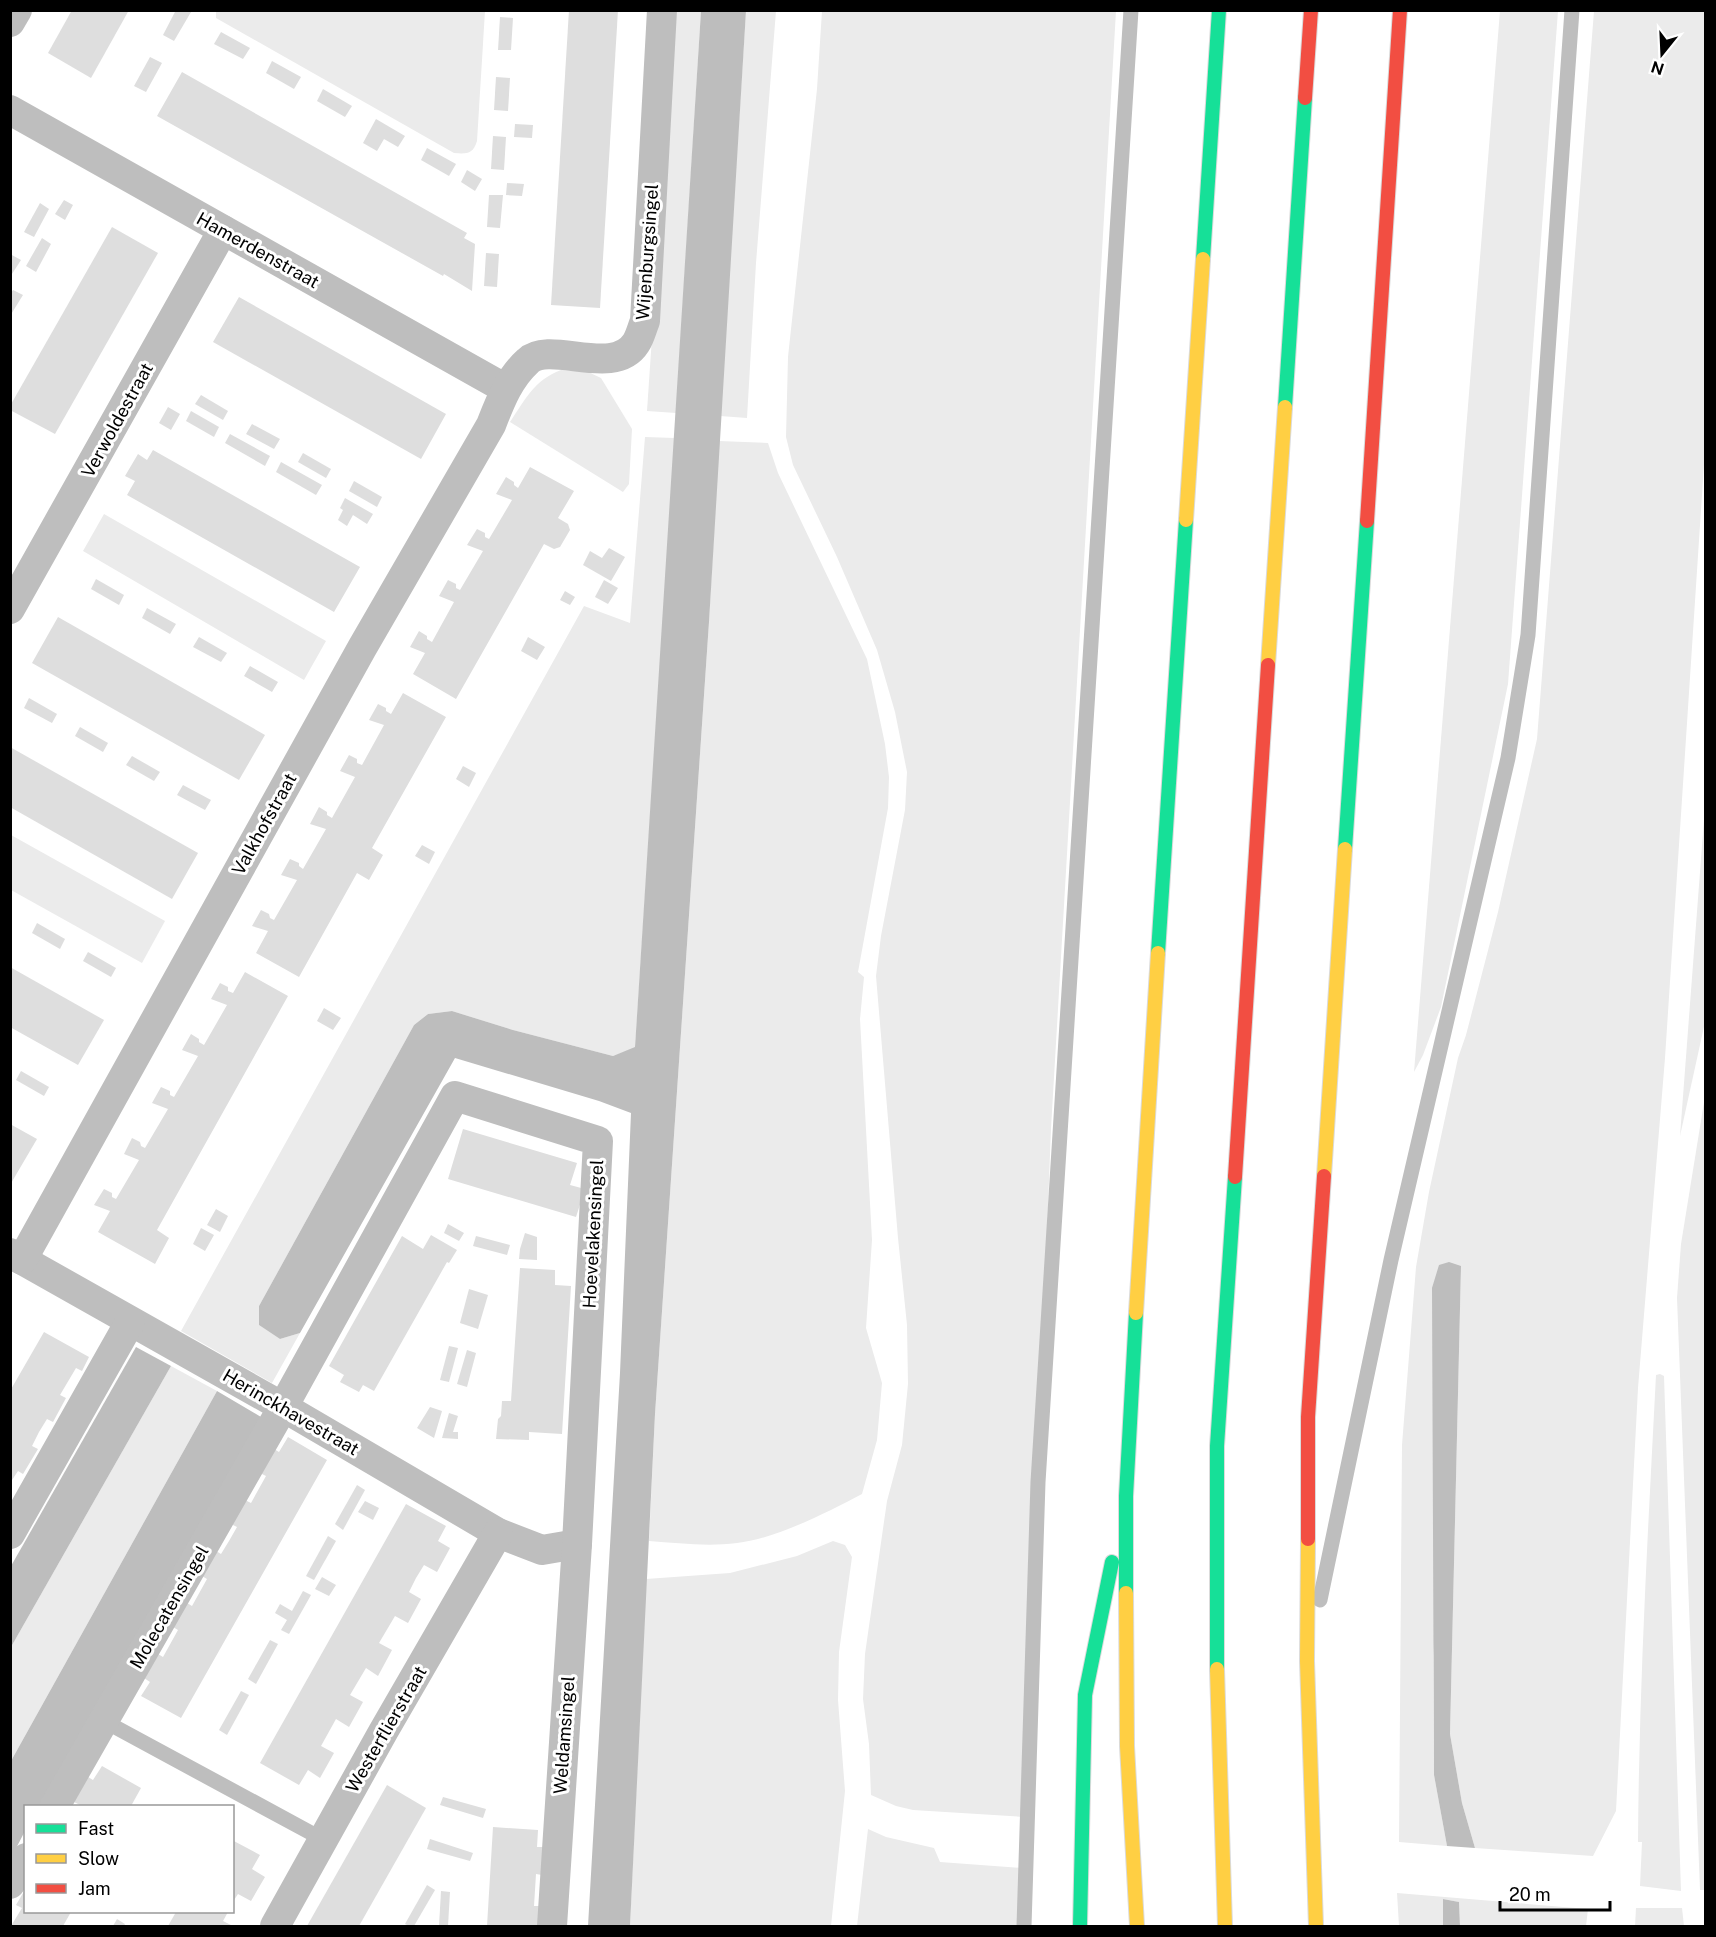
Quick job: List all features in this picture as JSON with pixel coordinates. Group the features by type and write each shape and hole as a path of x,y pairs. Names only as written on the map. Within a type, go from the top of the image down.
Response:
{"highway":[{"path":"1137,1926 1127,1746 1126,1496 1149,1086 1219,10"},
{"path":"1225,1926 1217,1691 1217,1446 1311,10"},
{"path":"1316,1926 1307,1662 1308,1417 1400,10"},
{"path":"1080,1926 1085,1695 1126,1496"}],"street":[{"path":"10,22 17,10"},
{"name":"Wijenburgsingel","path":"506,389 529,359 551,354 601,359 620,356 636,344 645,321 662,10"},
{"name":"Hamerdenstraat","path":"10,110 506,389"},
{"name":"Verwoldestraat","path":"10,609 223,230"},
{"name":"Valkhofstraat","path":"16,1257 491,425 506,389"},
{"name":"Hoevelakensingel","path":"284,1407 455,1096 598,1141 577,1544"},
{"name":"Herinckhavestraat","path":"16,1257 284,1407 498,1533 542,1551 577,1544"},
{"path":"10,1534 130,1322"},
{"name":"Molecatensingel","path":"56,1805 284,1407"},
{"name":"Westerflierstraat","path":"275,1926 383,1732 498,1533"},
{"name":"Weldamsingel","path":"552,1926 577,1544"},
{"path":"10,1884 24,1861"}],"lane":[{"path":"1024,1926 1038,1482 1131,10"},
{"path":"1307,1662 1391,1260 1508,758 1528,636 1572,10"},
{"path":"104,1721 324,1840"}],"shaded area":[{"path":"216,11 485,11 477,141 474,148 469,152 454,153 216,18"},
{"path":"674,11 701,11 676,413 647,411"},
{"path":"701,11 746,11 709,622 655,1414 630,1926 588,1926 620,1373 631,1113 599,1101 455,1058 300,1333 280,1339 259,1325 259,1306 414,1025 428,1014 452,1011 513,1030 613,1056 635,1047"},
{"path":"746,11 776,11 756,263 747,418 720,416"},
{"path":"822,11 1116,11 1051,1129 1024,1817 913,1810 896,1806 871,1795 869,1744 863,1699 865,1654 887,1501 902,1445 908,1384 907,1325 876,976 881,936 905,810 907,772 895,712 877,650 837,557 793,465 786,437 788,357 817,89"},
{"path":"1500,11 1558,11 1508,684 1441,1007 1414,1072"},
{"path":"1594,11 1705,11 1705,449 1665,1058 1638,1388 1616,1811 1593,1856 1475,1848 1462,1803 1450,1734 1461,1266 1433,1656 1434,1775 1447,1846 1399,1842 1402,1445 1416,1267 1429,1192 1458,1058 1498,912 1537,739"},
{"path":"561,370 586,371 601,378 632,429 629,484 623,492 510,422 537,385"},
{"path":"645,437 675,438 635,1048 613,1056 513,1030 452,1011 428,1014 414,1025 259,1306 259,1325 280,1339 300,1333 272,1383 181,1331 584,606 630,623"},
{"path":"719,441 768,443 778,473 867,659 885,744 889,777 888,808 858,972 864,977 860,1019 872,1240 866,1328 882,1383 877,1440 862,1494 818,1516 768,1536 737,1543 704,1545 649,1541 655,1414 709,622"},
{"path":"104,514 326,641 304,680 83,551"},
{"path":"1705,806 1705,1022 1680,1136"},
{"path":"11,835 165,921 142,963 11,890"},
{"path":"1705,1096 1706,1890 1700,1890 1677,1298 1681,1244"},
{"path":"1449,1262 1461,1266 1450,1734 1462,1803 1475,1848 1447,1846 1434,1775 1432,1288 1439,1265"},
{"path":"136,1347 171,1366 11,1647 11,1566"},
{"path":"171,1366 217,1391 11,1761 11,1647"},
{"path":"1656,1375 1664,1376 1681,1891 1640,1886 1642,1842 1638,1842 1647,1550"},
{"path":"217,1391 261,1417 41,1805 24,1805 24,1833 11,1858 11,1761"},
{"path":"833,1541 845,1545 852,1557 839,1652 838,1700 845,1791 831,1926 630,1926 646,1579 730,1573 797,1556"},
{"path":"868,1829 886,1837 934,1848 940,1862 1023,1868 1021,1926 857,1926"},
{"path":"1397,1893 1588,1909 1586,1926 1460,1926 1459,1902 1443,1899 1443,1926 1399,1926"},
{"path":"1443,1899 1459,1902 1460,1926 1443,1926"},
{"path":"1636,1908 1682,1908 1684,1926 1635,1926"}],"building":[{"path":"72,10 129,10 91,78 48,53"},
{"path":"176,10 191,12 174,41 163,35"},
{"path":"569,10 618,10 600,308 551,305"},
{"path":"500,17 513,18 511,50 498,50"},
{"path":"221,32 250,48 243,59 214,44"},
{"path":"150,57 162,63 146,92 134,86"},
{"path":"272,61 301,77 294,89 266,73"},
{"path":"182,72 467,233 464,238 475,244 472,291 157,116"},
{"path":"496,77 510,78 508,111 494,110"},
{"path":"323,89 352,106 345,117 317,101"},
{"path":"376,119 405,136 398,147 384,139 377,151 363,143"},
{"path":"515,124 533,125 532,138 514,137"},
{"path":"493,136 506,137 504,170 491,169"},
{"path":"427,148 456,164 449,176 421,160"},
{"path":"467,170 482,179 475,191 461,182"},
{"path":"507,183 524,184 522,196 506,195"},
{"path":"489,195 503,195 500,228 487,227"},
{"path":"64,200 73,205 65,220 55,214"},
{"path":"40,203 49,209 34,237 24,232"},
{"path":"112,227 158,253 55,434 10,410 10,406"},
{"path":"42,238 51,244 36,272 26,266"},
{"path":"486,253 499,254 497,287 484,286"},
{"path":"10,254 21,260 10,277"},
{"path":"13,290 23,295 10,316 10,294"},
{"path":"239,297 446,414 421,459 213,342"},
{"path":"201,395 228,411 223,420 195,404"},
{"path":"168,407 180,414 171,430 159,423"},
{"path":"191,411 219,427 214,437 186,421"},
{"path":"252,424 280,439 274,449 246,434"},
{"path":"230,434 270,456 265,466 225,443"},
{"path":"153,450 360,567 334,612 127,495 135,481 125,476 138,454 147,460"},
{"path":"303,453 331,469 326,478 298,462"},
{"path":"281,462 322,485 316,495 276,472"},
{"path":"530,467 574,491 558,518 568,524 570,530 560,547 554,549 544,544 456,699 413,674 425,653 410,647 419,631 432,642 454,602 439,596 448,580 456,584 456,588 460,590 483,551 467,545 477,529 485,533 485,537 489,539 512,500 496,494 506,477 518,488"},
{"path":"354,481 382,497 377,507 349,491"},
{"path":"345,498 373,514 367,524 353,515 347,526 338,520"},
{"path":"609,548 625,557 611,581 583,565 590,551 602,558"},
{"path":"96,579 124,595 119,605 91,589"},
{"path":"604,580 618,588 608,604 595,597"},
{"path":"565,591 575,597 570,605 560,600"},
{"path":"147,608 176,624 170,634 142,618"},
{"path":"58,617 265,735 239,780 32,663"},
{"path":"199,637 227,653 221,662 193,647"},
{"path":"528,637 545,647 537,660 521,651"},
{"path":"250,666 278,682 272,692 244,676"},
{"path":"403,693 446,717 372,848 383,855 369,880 357,873 299,977 256,953 268,931 252,926 261,910 274,920 297,880 281,875 290,859 299,863 303,869 326,829 310,824 319,807 332,818 355,777 340,771 349,755 362,765 384,725 369,720 378,704 391,714"},
{"path":"29,698 57,714 52,723 24,708"},
{"path":"80,727 108,743 103,752 75,736"},
{"path":"10,747 198,853 172,899 10,807"},
{"path":"132,756 160,772 154,781 126,765"},
{"path":"463,766 476,773 469,787 456,779"},
{"path":"183,785 211,800 205,810 177,795"},
{"path":"422,845 435,852 429,864 415,856"},
{"path":"37,923 65,939 60,949 32,933"},
{"path":"88,952 116,968 111,977 83,961"},
{"path":"10,967 104,1020 78,1065 10,1027"},
{"path":"245,972 288,996 157,1230 169,1238 155,1264 98,1232 110,1211 94,1205 104,1189 112,1193 112,1197 116,1199 139,1160 124,1154 132,1138 145,1148 168,1109 152,1103 161,1087 170,1091 170,1095 174,1097 198,1056 182,1050 191,1034 204,1045 227,1005 211,999 220,983 233,993"},
{"path":"324,1008 341,1018 333,1030 317,1021"},
{"path":"21,1071 49,1087 44,1096 16,1080"},
{"path":"10,1124 37,1139 10,1185"},
{"path":"463,1129 577,1163 570,1185 585,1189 576,1217 448,1179"},
{"path":"216,1209 228,1216 220,1232 207,1225"},
{"path":"448,1224 464,1233 459,1241 444,1233"},
{"path":"201,1228 214,1235 205,1251 193,1244"},
{"path":"525,1233 537,1237 537,1260 519,1259"},
{"path":"431,1235 457,1250 449,1263 447,1262 374,1391 363,1385 359,1392 340,1382 344,1375 329,1366 402,1236 423,1249"},
{"path":"476,1236 510,1245 507,1255 473,1246"},
{"path":"520,1268 555,1270 555,1285 571,1286 562,1434 529,1432 529,1440 496,1439 502,1401 511,1401"},
{"path":"469,1289 488,1295 478,1329 460,1323"},
{"path":"44,1332 89,1357 82,1371 76,1368 60,1395 66,1398 53,1422 47,1419 39,1432 32,1446 38,1449 23,1474 18,1471 10,1483 10,1391"},
{"path":"449,1346 458,1348 449,1382 440,1380"},
{"path":"467,1350 476,1353 467,1387 457,1384"},
{"path":"430,1407 442,1411 434,1438 417,1428"},
{"path":"449,1413 458,1416 453,1432 458,1432 458,1439 442,1438"},
{"path":"288,1437 327,1460 181,1718 141,1696 150,1682 144,1678 158,1654 163,1657 178,1630 173,1627 187,1603 192,1606 207,1579 202,1576 216,1551 221,1554 237,1527 231,1524 245,1500 251,1503 266,1476 260,1473 274,1449 279,1452"},
{"path":"357,1485 365,1490 343,1530 335,1524"},
{"path":"365,1501 379,1508 373,1520 358,1512"},
{"path":"406,1504 446,1526 438,1541 450,1548 437,1572 424,1565 416,1578 409,1592 421,1599 408,1623 395,1616 379,1643 392,1650 378,1676 366,1668 350,1695 363,1702 349,1727 336,1719 321,1746 334,1753 320,1778 308,1770 299,1785 260,1763"},
{"path":"328,1536 336,1541 314,1580 306,1576"},
{"path":"322,1577 336,1585 329,1596 315,1589"},
{"path":"303,1591 311,1595 289,1634 281,1630 287,1620 275,1613 280,1604 292,1611"},
{"path":"270,1640 278,1644 256,1684 248,1679"},
{"path":"241,1691 249,1695 227,1735 219,1730"},
{"path":"102,1766 141,1788 132,1805 80,1805 74,1802 88,1777 93,1780"},
{"path":"387,1785 426,1808 359,1926 307,1926"},
{"path":"443,1797 486,1809 483,1818 440,1805"},
{"path":"493,1827 538,1830 537,1847 544,1847 542,1875 536,1874 534,1906 540,1906 539,1926 487,1926"},
{"path":"430,1839 473,1853 470,1861 427,1849"},
{"path":"234,1841 260,1855 252,1869 265,1877 251,1901 238,1894 234,1900"},
{"path":"427,1885 435,1890 414,1926 405,1924"},
{"path":"24,1891 24,1913 70,1913 63,1926 11,1926 22,1908 16,1905"},
{"path":"441,1891 450,1892 448,1926 439,1926"},
{"path":"175,1913 227,1913 223,1921 233,1926 168,1926"},
{"path":"117,1919 125,1924 124,1926 113,1926"}],"traffic: fast":[{"path":"1203,259 1219,10"},
{"path":"1285,407 1305,98"},
{"path":"1158,953 1186,520"},
{"path":"1345,849 1367,521"},
{"path":"1217,1669 1217,1446 1235,1177"},
{"path":"1126,1593 1126,1496 1136,1313"},
{"path":"1080,1926 1085,1695 1112,1562"}],"traffic: slow":[{"path":"1186,520 1203,259"},
{"path":"1268,665 1285,407"},
{"path":"1324,1176 1345,849"},
{"path":"1136,1313 1158,953"},
{"path":"1308,1539 1307,1661 1316,1926"},
{"path":"1126,1593 1127,1746 1137,1926"},
{"path":"1217,1669 1225,1926"}],"traffic: jam":[{"path":"1305,98 1311,10"},
{"path":"1367,521 1400,10"},
{"path":"1235,1177 1268,665"},
{"path":"1308,1539 1308,1417 1324,1176"}]}
